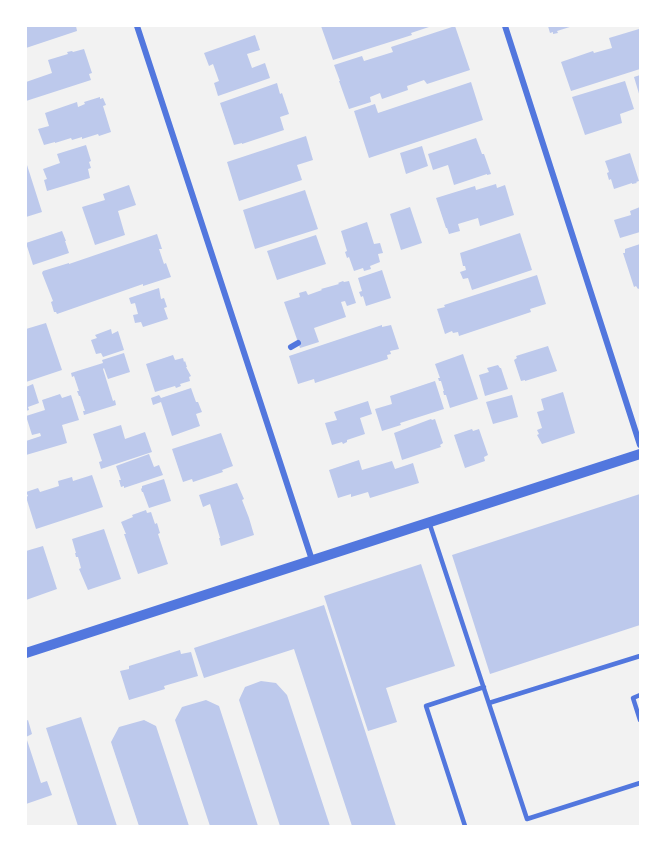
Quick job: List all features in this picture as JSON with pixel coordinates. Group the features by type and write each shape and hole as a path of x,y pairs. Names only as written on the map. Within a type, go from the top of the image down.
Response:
{"street":[{"path":"137,26 312,560"},
{"path":"505,26 640,445"},
{"path":"291,347 298,343"},
{"path":"26,653 640,454"}],"lane":[{"path":"429,522 527,819 640,783"},
{"path":"489,703 640,656"},
{"path":"465,826 426,706 484,687"},
{"path":"640,695 633,698 640,720"}],"building":[{"path":"26,26 76,26 77,31 26,48"},
{"path":"321,26 432,26 411,33 412,35 333,60"},
{"path":"455,26 470,70 427,84 424,80 407,86 408,90 382,99 380,93 370,97 371,102 349,109 334,65 362,56 364,61 393,52 391,47"},
{"path":"548,26 573,26 553,34 553,32 550,33"},
{"path":"639,29 640,69 571,91 561,62 593,51 594,53 612,48 609,38"},
{"path":"255,35 260,50 247,54 252,68 265,63 270,78 218,96 214,83 219,81 213,64 209,66 204,53"},
{"path":"84,49 92,73 89,74 91,80 26,101 26,82 52,73 48,60 68,54 67,52"},
{"path":"640,75 640,97 634,77"},
{"path":"625,81 634,109 620,114 622,123 585,135 572,97"},
{"path":"471,82 483,120 369,158 354,111 375,104 378,113"},
{"path":"277,83 289,114 280,117 284,130 234,145 220,103"},
{"path":"100,97 106,105 103,106 111,132 44,145 38,129 49,126 45,113 77,102 78,107 85,104 84,102"},
{"path":"306,136 313,160 297,165 302,180 239,201 227,162"},
{"path":"476,138 491,174 454,185 448,165 433,170 428,154"},
{"path":"86,145 91,161 89,162 91,168 88,169 90,178 47,191 44,180 47,179 43,169 60,163 57,154"},
{"path":"422,146 428,166 406,174 400,153"},
{"path":"630,153 639,181 614,189 611,179 609,180 605,161"},
{"path":"26,166 42,212 26,217"},
{"path":"496,184 497,188 505,185 514,215 480,226 478,218 458,224 460,231 449,234 436,198 475,186 476,190"},
{"path":"129,185 136,205 118,211 125,235 95,245 82,207 105,200 103,194"},
{"path":"305,190 318,229 255,249 243,210"},
{"path":"410,207 422,243 401,250 390,214"},
{"path":"640,207 640,232 620,238 614,220 631,215 630,211"},
{"path":"367,222 374,244 380,243 383,253 378,254 380,262 370,266 371,269 364,271 363,268 354,271 345,252 347,251 341,231"},
{"path":"62,231 69,253 33,265 26,243"},
{"path":"520,233 532,270 472,290 468,278 463,279 460,272 466,270 460,253"},
{"path":"157,234 162,249 159,249 171,277 143,286 143,284 57,314 54,312 51,302 53,301 43,271"},
{"path":"316,235 326,264 277,280 267,251"},
{"path":"640,244 640,288 638,289 634,287 623,253 625,249"},
{"path":"382,270 391,298 366,306 359,292 362,291 358,278"},
{"path":"537,275 546,304 530,309 531,312 459,336 458,332 453,333 452,331 445,334 437,309"},
{"path":"343,281 349,281 356,303 347,306 345,301 341,302 346,317 314,328 319,342 300,348 284,302 300,297 299,293 306,291 308,295"},
{"path":"159,288 161,299 164,298 167,307 164,308 168,319 143,327 141,322 135,323 133,315 138,314 135,303 131,304 129,298"},
{"path":"46,323 62,370 26,382 26,329"},
{"path":"382,325 382,327 391,325 399,349 390,351 391,354 387,355 388,359 315,383 314,379 298,384 289,356"},
{"path":"111,329 112,334 118,331 124,350 103,357 101,353 96,354 91,340 97,338 95,335"},
{"path":"548,346 557,371 521,381 514,360 516,356"},
{"path":"124,353 130,372 108,379 103,369 116,405 84,415 83,411 85,411 77,391 79,391 71,373 103,363 102,360"},
{"path":"463,354 478,399 450,408 435,364"},
{"path":"173,355 175,360 183,358 185,361 191,376 190,381 176,388 175,386 155,392 146,364"},
{"path":"498,365 508,389 485,396 479,375 489,372 487,368"},
{"path":"435,381 444,409 382,431 375,409 392,404 390,396"},
{"path":"33,384 39,403 28,407 29,410 26,411 26,387"},
{"path":"191,388 202,412 196,414 200,426 172,436 161,402 153,405 151,398 159,395 161,398"},
{"path":"563,392 575,433 542,444 537,435 539,434 537,430 542,428 537,412 544,410 541,399"},
{"path":"60,394 62,398 71,395 79,420 62,425 67,443 26,455 26,441 41,436 40,433 32,435 26,416 45,410 42,400"},
{"path":"512,395 518,417 493,424 486,402"},
{"path":"368,401 372,414 360,418 365,434 347,440 343,444 342,442 332,445 325,423 337,420 334,412"},
{"path":"435,419 443,443 441,447 402,460 394,433"},
{"path":"121,425 125,439 145,432 152,452 101,469 99,462 102,461 93,434"},
{"path":"472,429 473,431 479,429 488,455 484,457 485,461 465,468 454,435"},
{"path":"221,433 233,466 222,470 223,472 193,482 192,479 183,482 172,449"},
{"path":"149,454 154,467 159,465 163,475 121,487 116,466"},
{"path":"359,460 362,470 392,461 395,469 413,463 419,483 370,498 368,492 338,498 329,470"},
{"path":"92,475 103,507 36,529 26,492 38,488 40,492 59,486 58,481 72,477 73,481"},
{"path":"164,479 171,501 149,508 141,489 142,486"},
{"path":"237,483 254,535 221,546 210,504 203,507 199,495"},
{"path":"640,494 640,625 490,674 452,555"},
{"path":"146,510 147,513 151,512 155,524 157,523 160,533 158,534 168,564 138,574 121,522"},
{"path":"104,529 121,579 88,590 79,569 81,568 72,539"},
{"path":"43,546 57,589 26,600 26,551"},
{"path":"421,564 455,666 386,688 397,722 368,731 324,596"},
{"path":"324,605 396,826 352,826 294,649 204,678 194,648"},
{"path":"180,650 181,654 191,652 198,676 129,700 120,671"},
{"path":"261,681 276,683 287,695 330,826 280,826 239,700 245,687"},
{"path":"206,700 219,706 258,826 210,826 175,720 182,707"},
{"path":"81,717 117,826 78,826 46,728"},
{"path":"28,720 32,734 26,737 26,721"},
{"path":"144,720 156,726 189,826 139,826 111,742 119,727"},
{"path":"26,737 41,783 47,781 52,795 26,804"}]}
